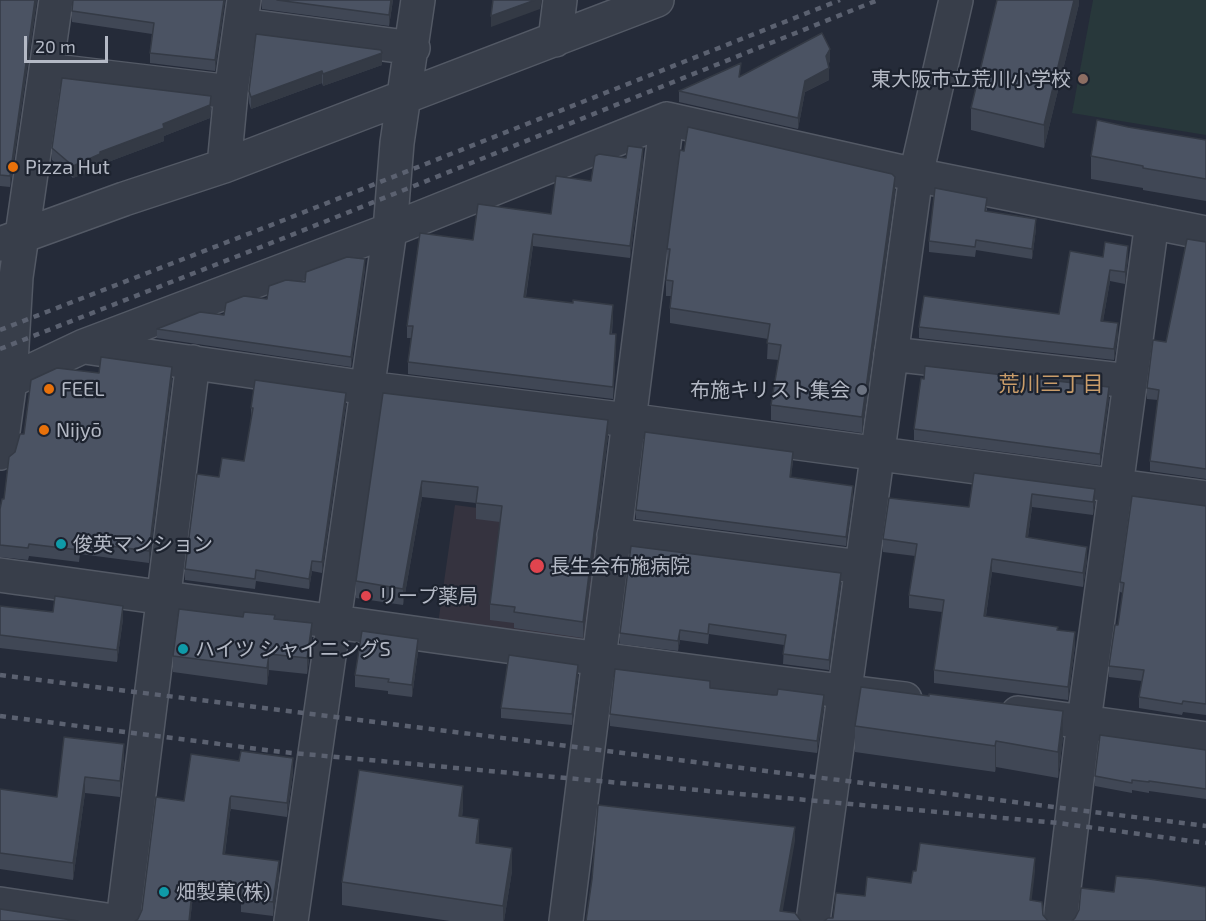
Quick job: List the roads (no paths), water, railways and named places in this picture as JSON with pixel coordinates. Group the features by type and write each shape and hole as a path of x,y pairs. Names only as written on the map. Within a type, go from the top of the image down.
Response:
{"street":[{"path":"0,453 10,381 16,277 7,235 46,70 56,0"},
{"path":"291,921 390,230 397,143 413,48 418,0"},
{"path":"555,40 560,0"},
{"path":"7,235 224,166 657,0"},
{"path":"813,921 916,176 956,0"},
{"path":"224,166 231,93 243,13 413,48"},
{"path":"46,70 231,93"},
{"path":"566,921 601,660 628,420 667,119"},
{"path":"10,381 84,346 390,230 667,119 916,176 1206,233"},
{"path":"1060,921 1084,721 1152,222"},
{"path":"84,346 367,388 628,420 1206,498"},
{"path":"891,354 1130,381"},
{"path":"123,921 193,362"},
{"path":"614,535 861,567"},
{"path":"0,574 601,660 929,702"},
{"path":"988,709 1206,739"},
{"path":"0,904 114,921"}],"railway":[{"path":"0,330 840,0"},
{"path":"0,349 878,0"},
{"path":"0,675 1206,826"},
{"path":"0,716 282,752 1058,823 1206,843"}],"place":[{"name":"東大阪市立荒川小学校","path":"1083,79"},
{"name":"Pizza Hut","path":"13,167"},
{"name":"FEEL","path":"49,389"},
{"name":"布施キリスト集会","path":"862,390"},
{"name":"Nijyō","path":"44,430"},
{"name":"俊英マンション","path":"61,544"},
{"name":"長生会布施病院","path":"537,566"},
{"name":"リープ薬局","path":"366,596"},
{"name":"ハイツ シャイニングS","path":"183,649"},
{"name":"畑製菓(株)","path":"164,892"}],"district":[{"name":"荒川三丁目","path":"1051,384"}]}
